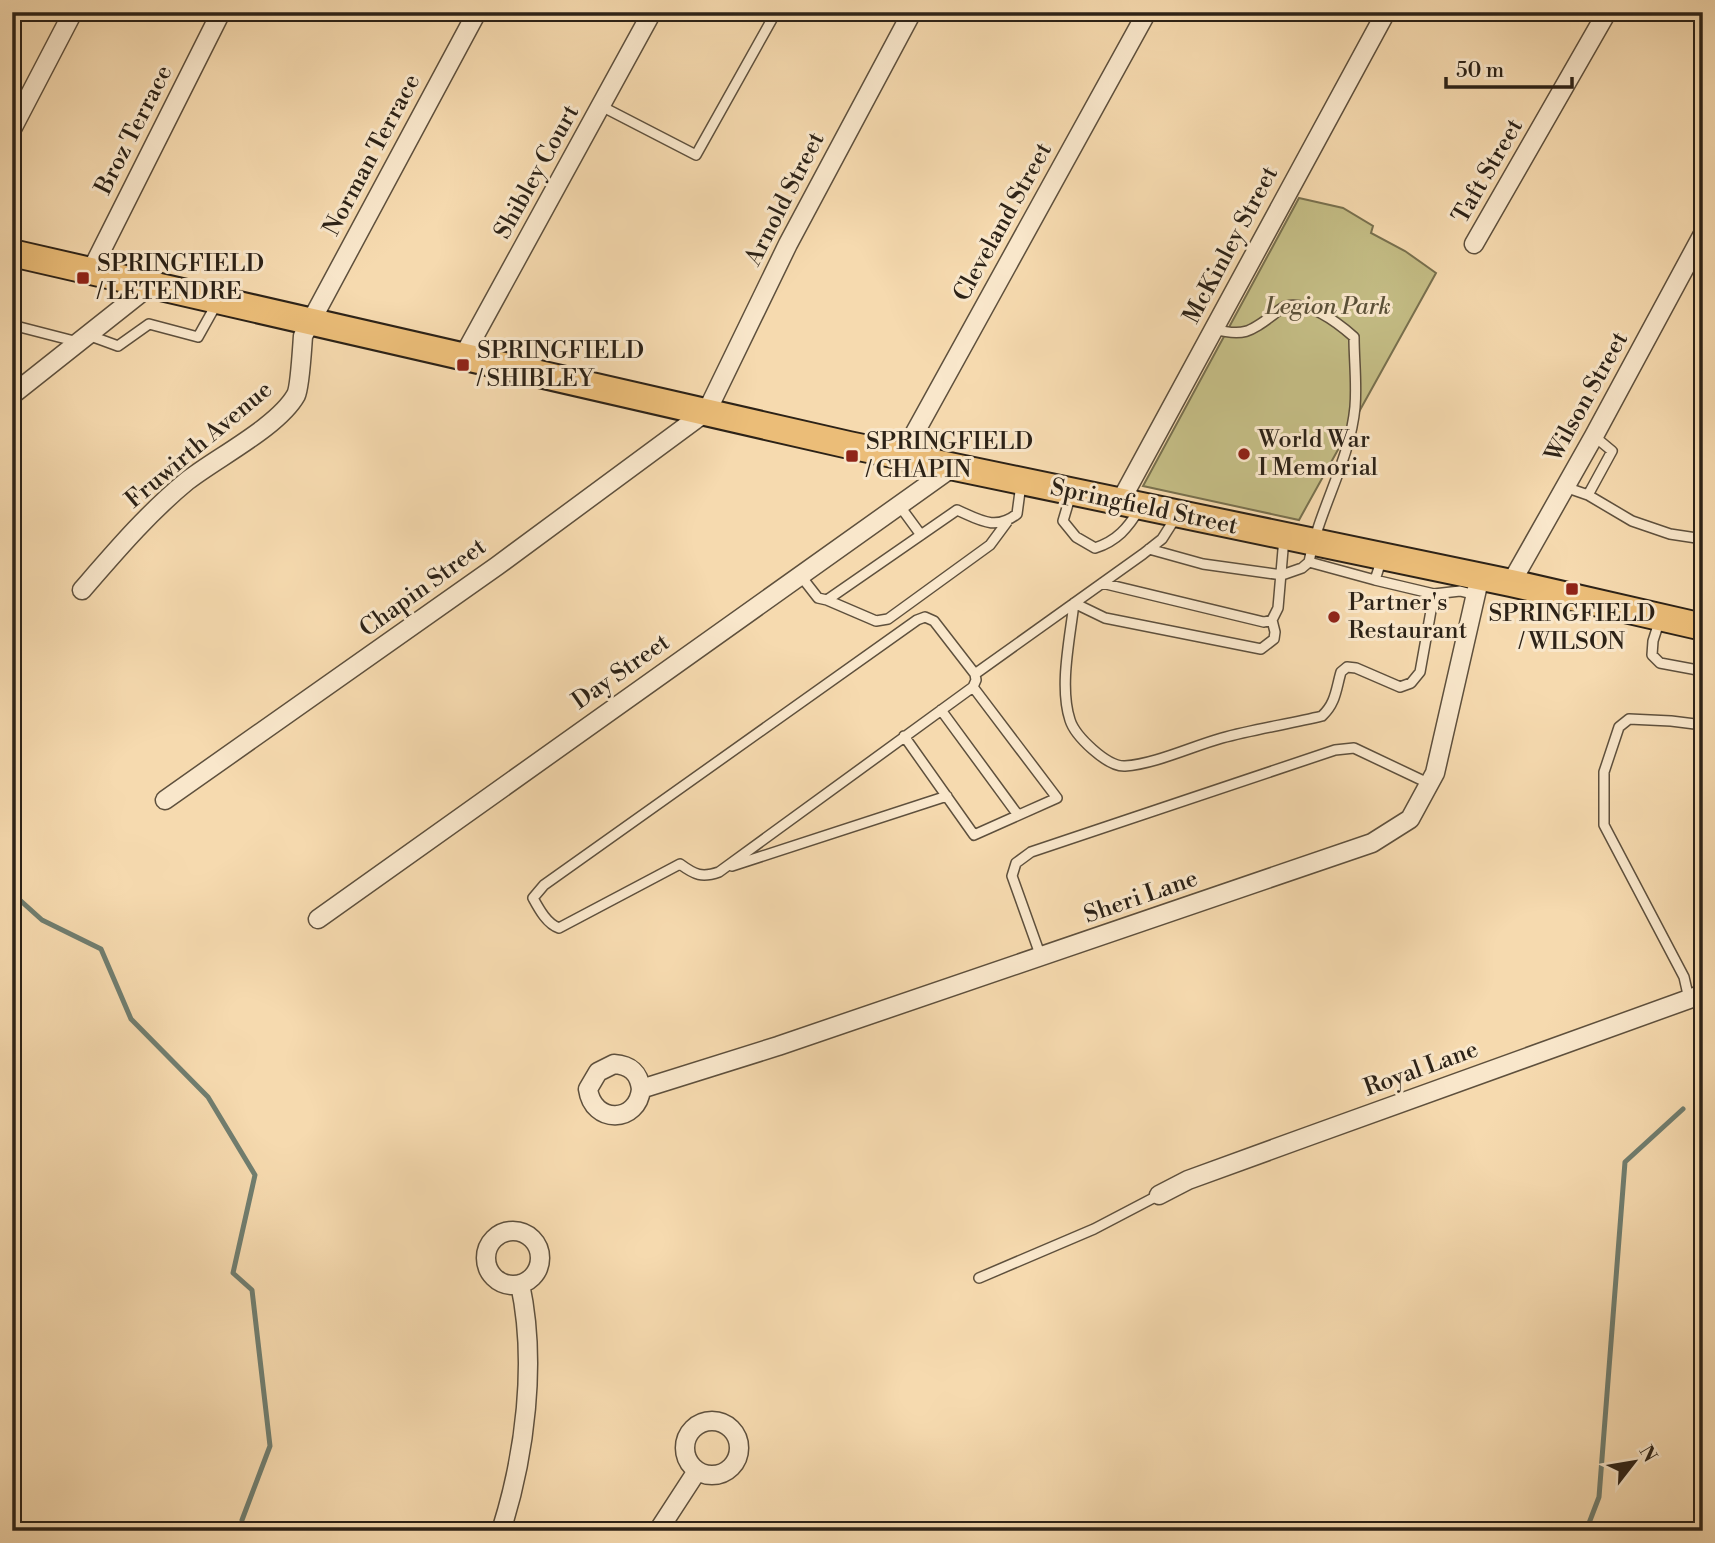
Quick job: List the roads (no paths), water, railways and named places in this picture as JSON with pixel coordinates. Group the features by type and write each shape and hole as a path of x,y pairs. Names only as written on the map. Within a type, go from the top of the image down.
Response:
{"main road":[{"name":"Springfield Street","path":"12,253 902,456 1284,536 1311,552 1379,568 1478,586 1511,583 1703,626"}],"street":[{"path":"12,129 73,12"},
{"name":"Broz Terrace","path":"91,271 221,12"},
{"name":"Norman Terrace","path":"311,321 477,12"},
{"name":"Shibley Court","path":"464,355 652,12"},
{"name":"Arnold Street","path":"707,411 788,244 912,12"},
{"name":"Cleveland Street","path":"902,456 1147,12"},
{"name":"McKinley Street","path":"1130,504 1214,329 1386,12"},
{"name":"Taft Street","path":"1474,244 1608,12"},
{"name":"Wilson Street","path":"1511,583 1703,234"},
{"path":"12,395 152,285"},
{"name":"Fruwirth Avenue","path":"82,590 127,539 177,490 260,430 293,399 299,384 303,336 311,321"},
{"name":"Chapin Street","path":"165,800 475,581 707,411"},
{"name":"Day Street","path":"318,919 953,467"},
{"name":"Sheri Lane","path":"641,1089 778,1046 1372,843 1410,819 1430,784 1441,752 1478,586"},
{"name":"Royal Lane","path":"1158,1195 1188,1180 1696,997"},
{"path":"500,1531 515,1478 523,1433 527,1356 526,1324 520,1284"},
{"path":"658,1531 697,1471"}],"lane":[{"path":"601,106 696,155 776,12"},
{"path":"12,325 117,346 149,324 198,337 219,300"},
{"path":"1149,549 1203,564 1282,575 1302,568 1311,552 1344,455 1355,408 1354,337 1338,323 1303,306 1284,306 1249,332 1231,334 1214,329"},
{"path":"1588,495 1612,451 1594,436"},
{"path":"800,575 818,598 876,621 888,619 990,545 1007,522 1017,514 1022,481"},
{"path":"1565,487 1588,495 1632,522 1670,534 1703,539"},
{"path":"1072,492 1063,521 1076,537 1095,548 1109,543 1129,527 1130,504"},
{"path":"899,505 921,536"},
{"path":"827,600 957,510 986,523 1007,522"},
{"path":"975,674 1162,539 1177,514"},
{"path":"1074,603 1105,618 1261,649 1274,639 1272,620 1278,608 1284,536"},
{"path":"1379,568 1434,594 1478,586"},
{"path":"1102,583 1264,622 1272,620"},
{"path":"1074,603 1065,693 1070,723 1086,744 1108,761 1123,766 1188,751 1222,738 1322,716 1336,696 1341,672 1347,667 1356,668 1400,687 1411,682 1420,672 1434,594"},
{"path":"723,869 973,687 975,674 934,621 925,617 917,620 544,885 533,898 553,926 559,928 680,864 692,873 704,877 947,796"},
{"path":"1660,617 1652,655 1660,663 1703,671"},
{"path":"904,736 974,835 1057,798 973,687"},
{"path":"941,710 1018,815"},
{"path":"1696,997 1604,825 1604,772 1619,727 1629,719 1703,725"},
{"path":"1041,957 1012,876 1016,863 1031,852 1335,750 1354,748 1430,784"},
{"path":"979,1278 1094,1229 1158,1195"}],"waterway":[{"path":"12,893 42,920 101,949 131,1019 208,1097 255,1175 233,1273 252,1290 270,1446 242,1520"},
{"path":"1586,1531 1599,1497 1625,1162 1683,1109"}],"place":[{"name":"SPRINGFIELD / LETENDRE","path":"83,278"},
{"name":"SPRINGFIELD / SHIBLEY","path":"463,365"},
{"name":"World War I Memorial","path":"1244,454"},
{"name":"SPRINGFIELD / CHAPIN","path":"852,456"},
{"name":"SPRINGFIELD / WILSON","path":"1572,589"},
{"name":"Partner's Restaurant","path":"1334,617"}],"park label":[{"name":"Legion Park","path":"1328,307"}]}
